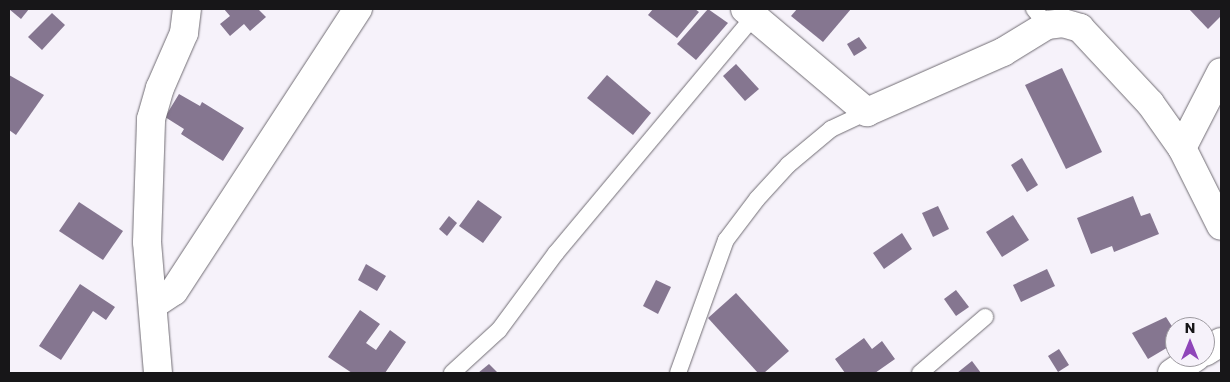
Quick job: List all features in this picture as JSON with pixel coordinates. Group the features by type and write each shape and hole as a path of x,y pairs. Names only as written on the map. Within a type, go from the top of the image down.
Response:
{"street":[{"path":"158,373 147,242 151,119 160,88 176,57 184,33 187,9"},
{"path":"153,305 174,291 358,9"},
{"path":"749,12 867,112 1002,52 1040,17 1080,28 1150,103 1182,148 1221,226"},
{"path":"1182,148 1221,72"}],"lane":[{"path":"452,373 499,330 556,252 749,12"},
{"path":"678,373 726,240 757,199 788,166 831,129 867,112"},
{"path":"920,373 985,317"}],"building":[{"path":"9,9 29,9 21,19"},
{"path":"224,9 258,9 266,17 250,31 244,24 230,36 220,24 230,16"},
{"path":"653,9 695,9 699,12 677,38 648,15"},
{"path":"708,9 728,23 696,60 677,44"},
{"path":"797,9 851,9 823,42 791,16"},
{"path":"1189,9 1221,9 1221,16 1208,29"},
{"path":"52,13 65,25 42,50 28,37"},
{"path":"859,37 867,48 854,56 847,44"},
{"path":"736,64 759,89 745,101 723,76"},
{"path":"1062,68 1102,152 1066,169 1025,85"},
{"path":"9,75 44,95 16,135 9,130"},
{"path":"607,75 651,113 633,135 587,98"},
{"path":"179,94 200,106 202,102 244,128 223,161 181,134 184,129 165,117"},
{"path":"1022,158 1038,185 1027,192 1011,165"},
{"path":"1133,196 1141,216 1150,213 1159,234 1114,252 1112,246 1091,254 1077,218"},
{"path":"478,200 502,217 483,243 459,226"},
{"path":"79,202 123,231 103,260 59,231"},
{"path":"938,206 949,229 933,237 922,213"},
{"path":"1013,215 1029,240 1002,257 986,232"},
{"path":"449,216 457,223 447,236 439,229"},
{"path":"902,233 912,249 884,269 873,253"},
{"path":"366,264 386,276 377,291 358,280"},
{"path":"1047,269 1055,286 1021,302 1013,285"},
{"path":"656,280 671,287 658,314 643,306"},
{"path":"80,284 115,307 106,320 93,311 61,360 39,346"},
{"path":"956,290 969,307 956,316 944,299"},
{"path":"736,293 789,351 764,373 758,373 708,318"},
{"path":"360,310 380,324 366,343 376,350 390,330 406,342 385,373 352,373 328,357"},
{"path":"1165,317 1165,349 1148,359 1132,333"},
{"path":"864,338 872,349 882,341 895,359 875,373 845,373 835,359"},
{"path":"1059,349 1069,365 1058,372 1048,356"},
{"path":"972,361 981,373 957,373"},
{"path":"489,364 498,373 478,373"}]}
